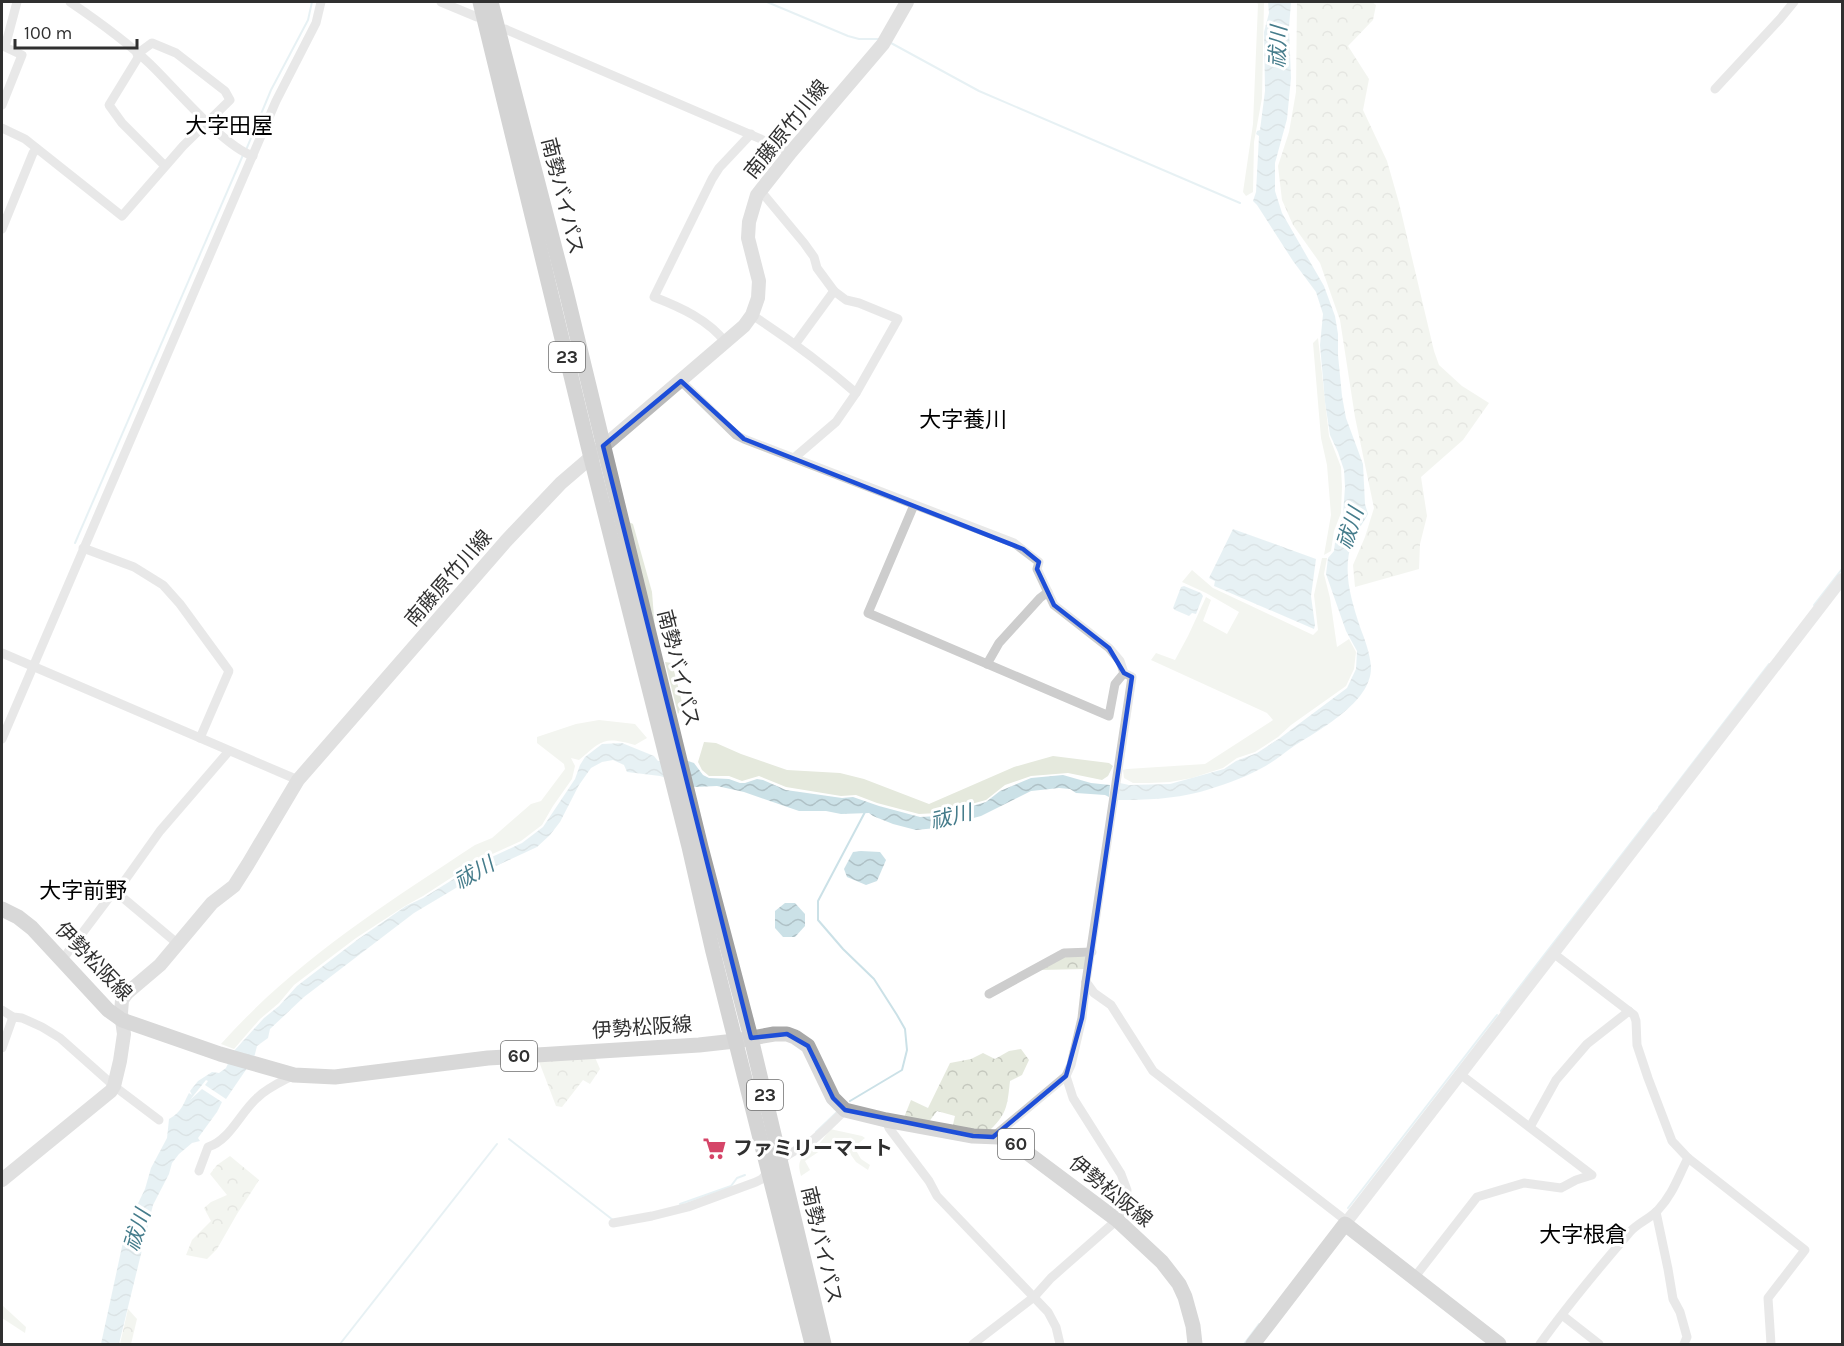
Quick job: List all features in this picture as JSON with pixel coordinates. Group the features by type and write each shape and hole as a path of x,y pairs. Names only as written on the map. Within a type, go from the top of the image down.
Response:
{"highway":[{"name":"南勢バイパス","path":"491,2 566,291 603,446 661,711"},
{"name":"南勢バイパス","path":"478,9 591,458 661,711 695,847 751,1038 824,1344"},
{"name":"南勢バイパス","path":"695,847 735,1041 812,1344"}],"main road":[{"name":"南藤原竹川線","path":"114,1086 124,1034 122,1000 160,965 212,903 228,892 243,874 298,780 506,541 561,483 744,326 752,315 758,298 759,281 748,238 752,208 760,190 885,41 907,2"},
{"name":"伊勢松阪線","path":"2,909 26,922 108,1010 122,1020 220,1054 294,1076 335,1077 488,1058 735,1041 787,1034 808,1046 833,1098 845,1110 886,1120 973,1136 993,1137 1014,1143 1117,1220 1162,1262 1179,1284 1190,1312 1195,1344"},
{"path":"2,1180 108,1095 114,1086"},
{"path":"1252,1344 1345,1224 1499,1344"}],"street":[{"path":"2,105 22,55 5,47 17,2"},
{"path":"70,2 138,55 208,122 247,154"},
{"path":"83,10 91,2"},
{"path":"2,739 247,154 316,23 321,2"},
{"path":"441,2 478,9"},
{"path":"1715,89 1794,2"},
{"path":"505,29 791,152"},
{"path":"2,128 25,139 122,216 165,166 230,100 225,91 177,53 152,43 138,55 109,105 122,123 165,166"},
{"path":"726,343 704,322 654,297 712,179 719,168 751,134"},
{"path":"2,229 33,153 37,149"},
{"path":"760,190 804,243 814,257 817,268 834,291 846,300 898,319 856,393 836,422 794,458"},
{"path":"796,343 834,291"},
{"path":"752,315 796,343 856,393"},
{"path":"681,381 736,435 1014,543 1039,562 1037,569 1054,605 1109,648 1120,661 1124,674"},
{"path":"914,504 868,613 1109,716 1115,684 1124,674"},
{"path":"83,548 134,567 163,585 180,604 229,671 200,738"},
{"path":"1086,982 1094,993 1111,1005 1153,1071 1344,1220 1345,1224 1842,579"},
{"path":"987,664 999,643 1048,592"},
{"path":"2,653 298,780"},
{"path":"993,1137 1066,1076 1071,1065 1082,1018 1132,677 1124,674"},
{"path":"62,960 108,899 116,892 160,831 229,751"},
{"path":"116,892 178,944"},
{"path":"989,994 1064,952 1092,952"},
{"path":"1553,953 1629,1011 1636,1021 1637,1046 1672,1141 1688,1158 1805,1250 1768,1298 1771,1344"},
{"path":"2,1010 13,1017 22,1017 60,1038 114,1086 159,1120"},
{"path":"1530,1127 1556,1080 1579,1053 1629,1011"},
{"path":"2,1048 13,1017"},
{"path":"1413,1278 1477,1197 1524,1184 1561,1188 1592,1175 1460,1074"},
{"path":"200,1171 208,1147 219,1144 256,1098 266,1090 294,1076"},
{"path":"973,1344 1034,1297 1051,1278 1117,1220 1127,1196 1121,1174 1072,1098 1066,1076"},
{"path":"781,1161 785,1155 801,1149 814,1139 845,1110"},
{"path":"886,1120 889,1128 929,1181 937,1196 1047,1312 1056,1327 1060,1344"},
{"path":"1540,1344 1632,1230 1656,1212 1674,1190 1688,1158"},
{"path":"613,1223 688,1207 756,1182 768,1172"},
{"path":"1656,1212 1673,1299 1680,1312 1687,1337 1684,1344"},
{"path":"1562,1315 1599,1344"}],"highlighted area":[{"path":"681,381 744,439 1023,549 1039,562 1037,569 1054,605 1109,648 1124,673 1132,677 1082,1018 1066,1076 993,1137 973,1136 845,1110 833,1098 808,1046 787,1034 751,1038 603,446"}],"green space":[{"path":"1256,2 1264,2 1262,98 1254,142 1253,192 1246,196 1243,192 1253,124 1258,4"},
{"path":"1297,2 1372,2 1376,5 1373,20 1348,46 1369,79 1363,110 1387,161 1439,365 1462,386 1489,403 1463,440 1421,477 1427,516 1420,544 1419,569 1355,587 1353,565 1374,508 1355,417 1340,320 1320,263 1293,225 1282,200 1278,166 1289,132 1296,92"},
{"path":"1318,338 1329,436 1341,467 1342,487 1341,513 1334,531 1331,551 1324,555 1331,515 1327,465 1321,438 1313,343"},
{"path":"629,522 633,524 652,592 655,630"},
{"path":"1322,558 1327,558 1324,574 1337,647 1349,639 1356,652 1354,669 1346,686 1278,737 1255,752 1237,758 1223,768 1170,782 1133,783 1124,778 1123,770 1127,769 1205,764 1273,720 1267,713 1151,660 1156,653 1175,660 1206,597 1211,600 1203,621 1227,634 1239,612 1182,582 1192,570 1213,588 1313,635 1318,630 1314,595"},
{"path":"665,662 672,663 683,706 678,714"},
{"path":"599,720 635,724 647,738 635,745 616,741 604,742 579,760 571,758 575,766 572,779 542,825 521,841 477,861 356,938 294,985 234,1049 221,1044 249,1014 310,960 374,912 475,845 492,838 531,804 541,801 565,769 564,764 537,743 537,737 576,724"},
{"path":"704,742 716,743 787,770 840,773 864,779 929,804 1014,767 1053,756 1109,763 1113,766 1108,776 1102,780 1068,773 1031,776 1005,785 986,800 938,813 919,814 856,795 841,796 786,787 759,776 742,781 729,776 709,776 698,762"},
{"path":"1066,955 1087,957 1085,969 1040,970"},
{"path":"1021,1049 1029,1060 1022,1075 1010,1081 1005,1110 999,1121 987,1133 952,1129 955,1116 937,1111 928,1123 903,1120 911,1100 928,1108 950,1063 971,1059 983,1053 995,1059 1009,1051"},
{"path":"594,1055 600,1069 590,1084 583,1080 562,1107 556,1106 538,1059"},
{"path":"830,1129 865,1138 854,1147 861,1159 870,1165 868,1170 856,1162 839,1138 805,1161 810,1170 801,1176 799,1164 801,1160 818,1145"},
{"path":"230,1156 259,1180 217,1249 207,1259 186,1255 192,1240 211,1221 204,1208 227,1195 210,1174 217,1165"},
{"path":"2,1305 26,1327 25,1333 2,1318"},
{"path":"128,1309 137,1319 131,1344 120,1344"}],"water":[{"name":"祓川","path":"1268,2 1291,2 1289,28 1291,78 1287,119 1275,163 1275,191 1282,213 1324,286 1335,316 1346,418 1363,464 1365,504 1368,514 1352,542 1348,574 1354,606 1370,657 1369,680 1363,692 1342,714 1253,773 1223,785 1190,794 1159,799 1118,800 1120,783 1129,785 1170,784 1224,769 1236,761 1257,753 1347,688 1356,669 1357,651 1346,631 1326,574 1328,558 1334,551 1336,534 1343,515 1345,487 1344,470 1330,435 1325,402 1320,345 1323,314 1316,292 1253,201 1256,192 1259,136 1256,134 1260,130 1265,91 1264,32 1269,13"},
{"path":"1233,529 1316,559 1311,596 1314,629 1214,586 1215,581 1209,578"},
{"path":"1184,586 1203,596 1196,614 1192,613 1189,616 1173,608 1181,587"},
{"name":"祓川","path":"622,743 654,756 658,761 694,763 703,775 709,778 729,779 740,783 763,780 786,790 842,798 853,797 920,817 938,816 986,802 1000,791 1031,778 1063,775 1091,783 1110,785 1109,797 1076,793 1070,789 1059,788 1031,791 981,816 936,828 916,830 893,824 869,813 799,811 744,792 717,786 695,787 660,776 627,772 624,765 613,760 602,762 591,768 579,785 560,822 537,847 481,873 414,913 304,997 270,1029 268,1038 257,1046 254,1058 226,1099 205,1085 208,1081 206,1080 190,1100 202,1089 222,1102 198,1138 200,1141 192,1143 172,1163 169,1174 153,1205 119,1344 101,1344 126,1228 145,1189 151,1168 167,1138 169,1119 179,1111 189,1093 192,1095 190,1091 198,1081 212,1072 219,1073 226,1068 233,1052 264,1018 279,1006 297,986 357,940 406,906 481,862 522,843 543,827 575,779 585,757 602,744"},
{"path":"853,852 880,852 886,860 877,881 866,885 847,877 844,869"},
{"path":"785,903 795,903 805,914 805,926 795,937 783,937 775,928 775,911"}],"waterway":[{"path":"246,150 271,90 308,20 312,2"},
{"path":"767,2 848,36 859,39 880,39"},
{"path":"891,43 979,91 1240,203"},
{"path":"75,543 243,155"},
{"path":"1814,605 1842,569"},
{"path":"1659,807 1769,664"},
{"path":"850,1101 902,1070 907,1050 905,1029 874,979 843,949 818,920 818,901 865,812"},
{"path":"1501,1011 1654,813"},
{"path":"1348,1208 1497,1015"},
{"path":"816,1132 838,1111"},
{"path":"509,1139 613,1220"},
{"path":"340,1344 497,1144"},
{"path":"680,1204 731,1186 737,1178 745,1175"},
{"path":"1244,1344 1259,1324"}],"place":[{"name":"ファミリーマート","path":"715,1148"}],"district":[{"name":"大字田屋","path":"229,125"},
{"name":"大字養川","path":"963,419"},
{"name":"大字前野","path":"83,890"},
{"name":"大字根倉","path":"1583,1234"}]}
